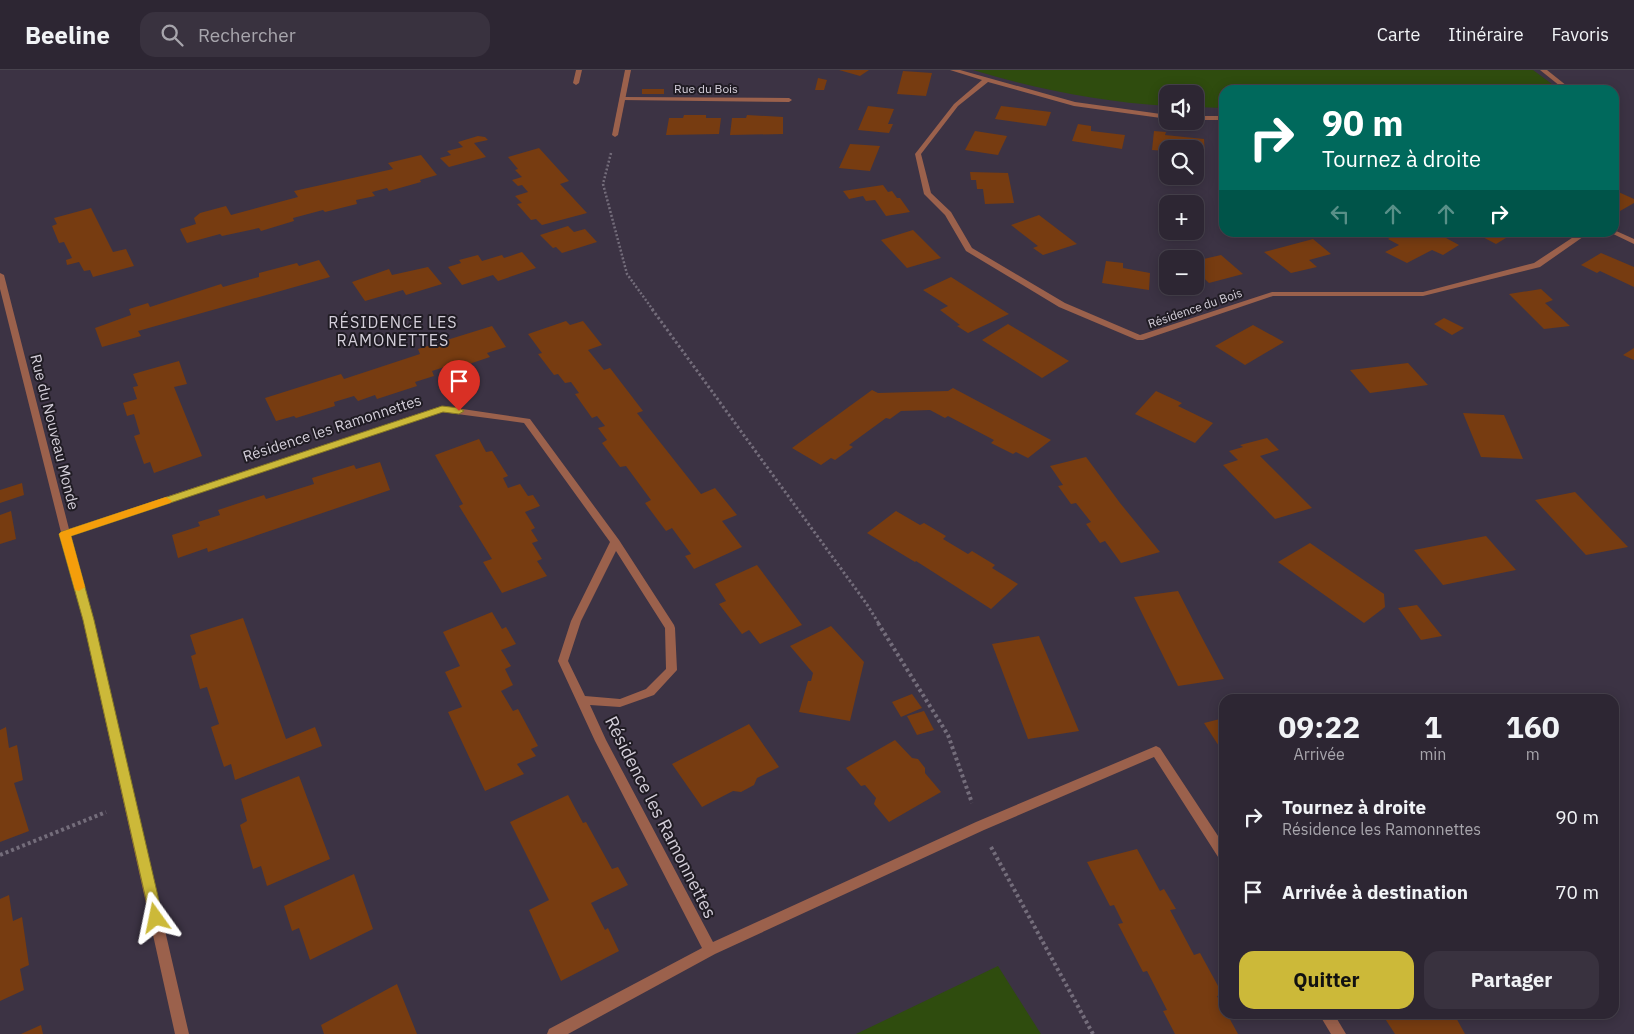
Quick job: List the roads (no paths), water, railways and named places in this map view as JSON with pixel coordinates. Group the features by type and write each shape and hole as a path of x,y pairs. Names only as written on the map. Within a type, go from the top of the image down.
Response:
{"street":[{"path":"576,83 579,70"},
{"path":"616,135 628,70"},
{"path":"953,70 986,81 1074,104 1159,116"},
{"path":"1542,70 1562,85"},
{"name":"Résidence du Bois","path":"986,81 956,105 918,154 928,194 948,214 969,249 1062,305 1140,338 1272,294 1423,294 1537,264 1579,237"},
{"name":"Rue du Bois","path":"622,99 789,100"},
{"path":"1204,118 1219,118"},
{"path":"1619,235 1634,242"},
{"name":"Rue du Nouveau Monde","path":"0,275 88,620 182,1034"},
{"name":"Résidence les Ramonnettes","path":"65,534 442,409 527,421 615,542 670,628 672,670 650,692 620,703 582,700"},
{"name":"Résidence les Ramonnettes","path":"615,542 576,622 563,661 601,741 710,950"},
{"path":"554,1034 710,950 980,826 1156,751 1219,848"},
{"path":"1329,1019 1339,1034"}],"district":[{"name":"RÉSIDENCE LES RAMONETTES","path":"393,331"}]}
